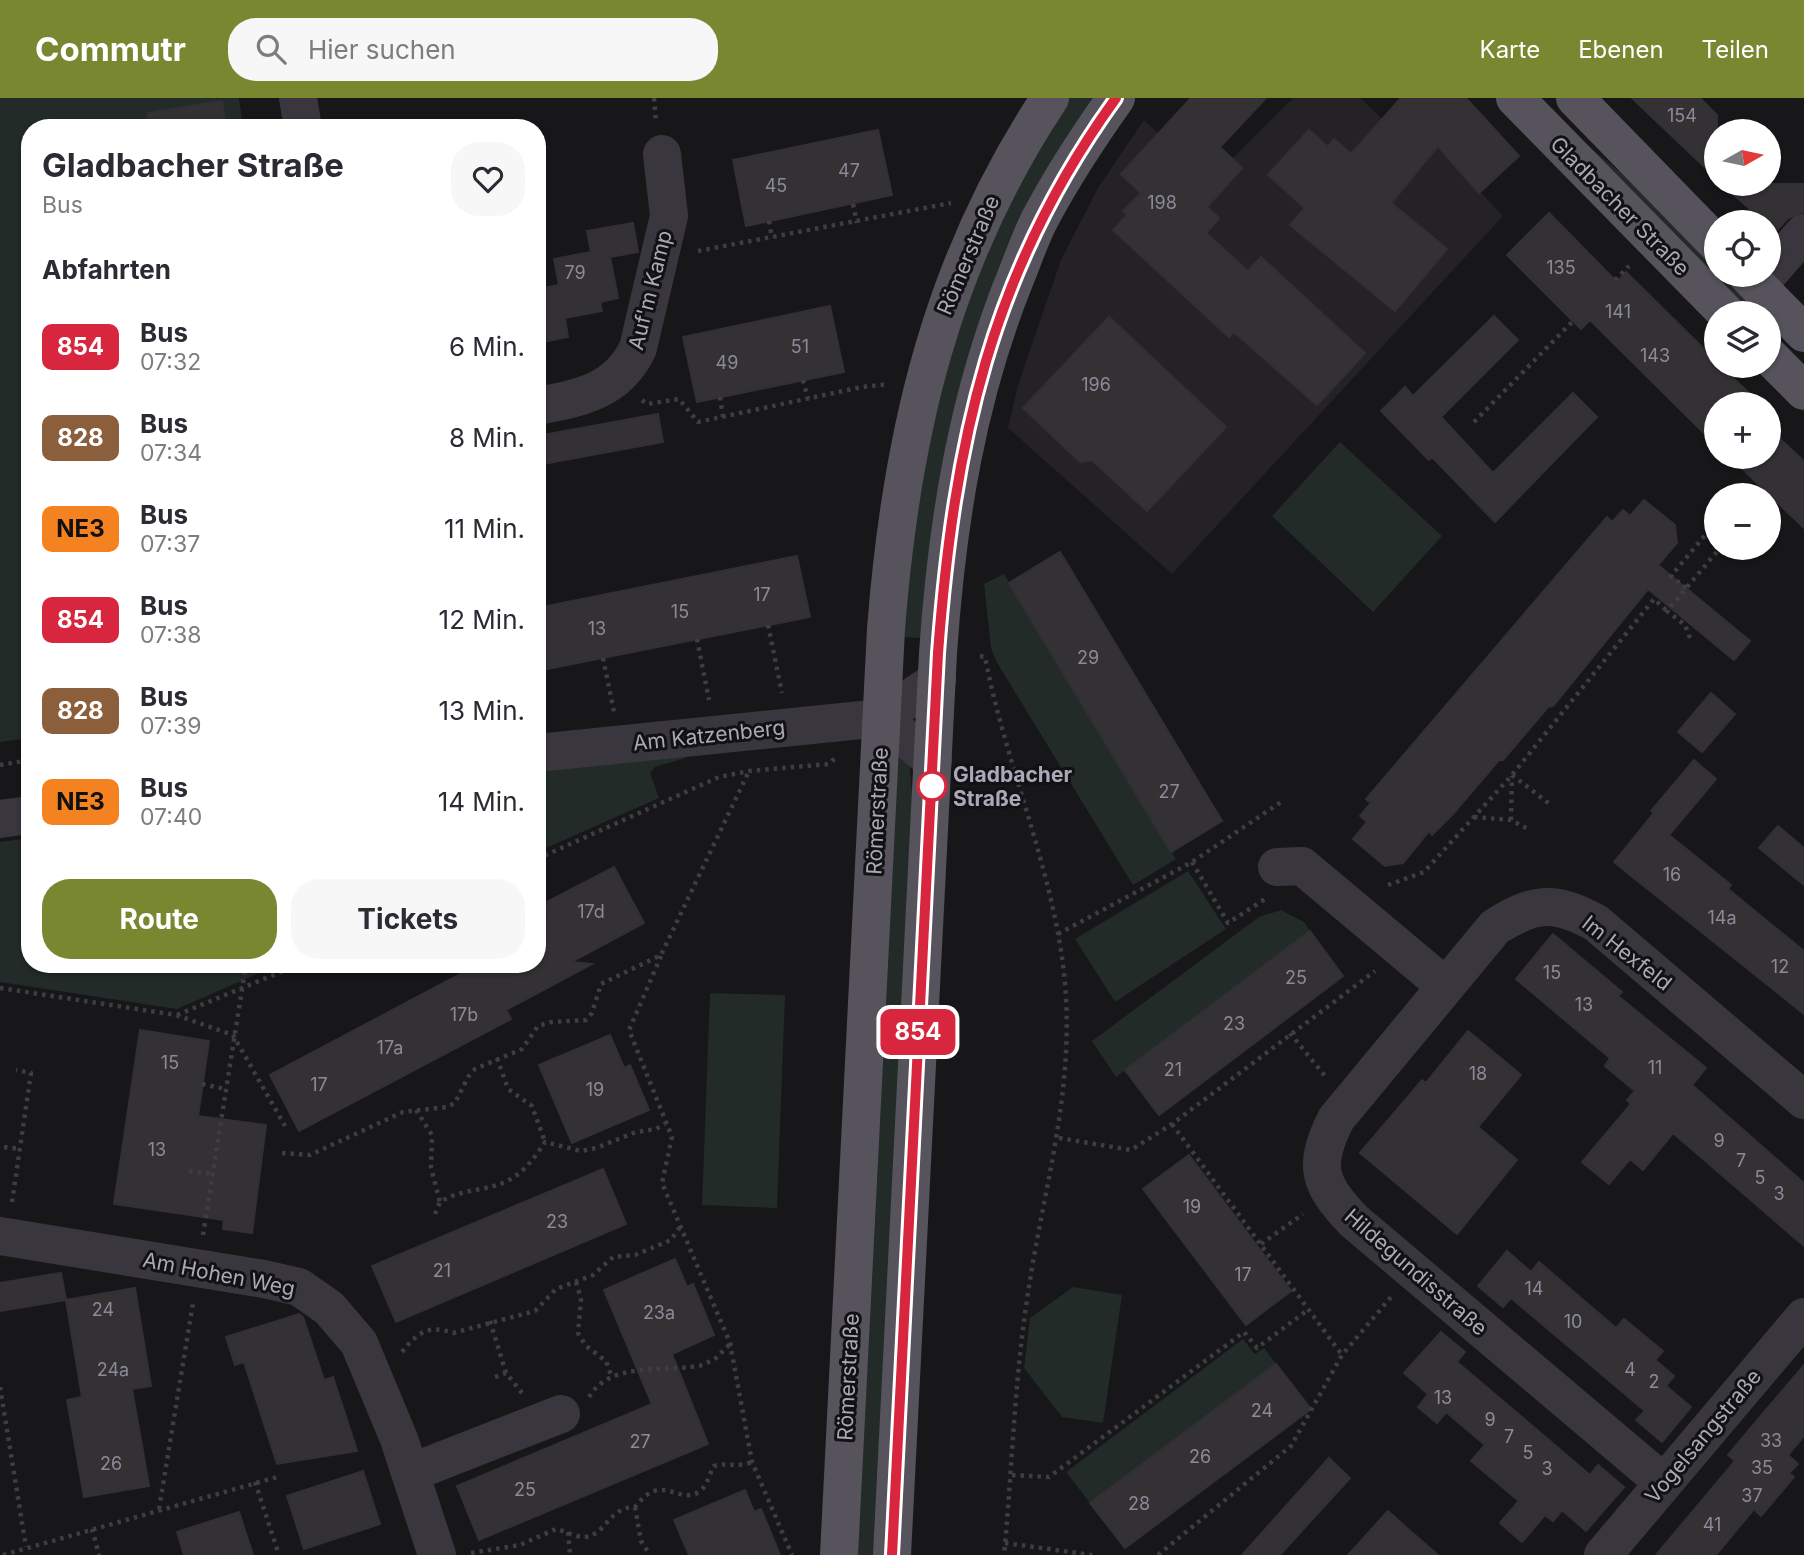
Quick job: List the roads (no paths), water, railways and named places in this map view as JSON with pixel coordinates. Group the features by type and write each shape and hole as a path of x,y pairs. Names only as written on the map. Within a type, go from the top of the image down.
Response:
{"main road":[{"name":"Römerstraße","path":"838,1555 892,546 922,382 947,298 991,196 1050,98"},
{"path":"892,1555 937,680 944,576 957,481 979,378 1002,310 1040,217 1083,144 1116,98"},
{"name":"Gladbacher Straße","path":"1515,98 1714,301"},
{"name":"Gladbacher Straße","path":"1575,98 1704,231"},
{"path":"1768,287 1804,332"},
{"path":"1781,368 1804,391"}],"street":[{"path":"298,98 302,119"},
{"name":"Auf'm Kamp","path":"546,404 593,392 617,379 630,365 638,348 669,216 662,153"},
{"path":"1781,256 1804,233"},
{"name":"Am Katzenberg","path":"546,752 881,718 937,680"},
{"path":"881,718 933,761"},
{"path":"0,819 21,816"},
{"path":"1277,867 1302,866 1444,985"},
{"name":"Im Hexfeld","path":"1444,985 1495,927 1524,909 1548,906 1572,910 1596,923 1804,1100"},
{"name":"Hildegundisstraße","path":"1444,985 1336,1119 1323,1145 1320,1168 1329,1195 1413,1271 1664,1483"},
{"name":"Am Hohen Weg","path":"4,1237 299,1287 328,1308 348,1327 372,1368 437,1555"},
{"name":"Vogelsangstraße","path":"1602,1555 1804,1317"},
{"path":"410,1473 561,1414"}],"place":[{"name":"Gladbacher Straße","path":"932,786"}]}
